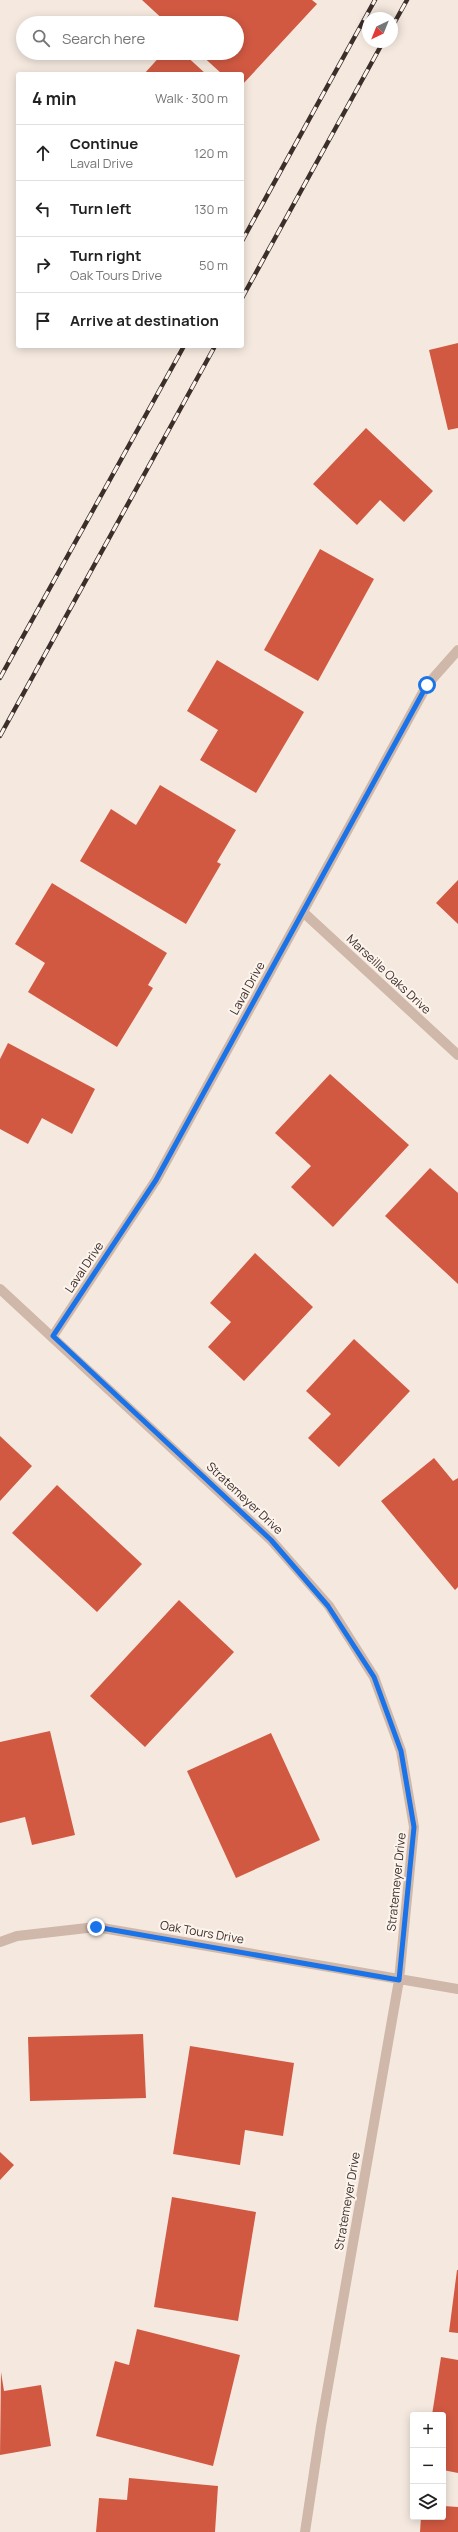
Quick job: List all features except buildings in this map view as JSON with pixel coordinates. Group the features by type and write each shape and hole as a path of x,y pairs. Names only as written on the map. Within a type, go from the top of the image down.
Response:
{"street":[{"name":"Laval Drive","path":"53,1336 156,1180 427,685 458,650"},
{"name":"Marseille Oaks Drive","path":"303,912 458,1055"},
{"name":"Stratemeyer Drive","path":"0,1289 53,1336 271,1540 328,1606 374,1677 401,1751 414,1827 399,1980 322,2418 305,2532"},
{"name":"Oak Tours Drive","path":"0,1942 17,1936 96,1927 399,1980"},
{"path":"399,1980 458,1989"}],"railway":[{"path":"244,237 375,0"},
{"path":"398,16 407,0"},
{"path":"244,294 380,48"},
{"path":"0,678 183,348"},
{"path":"0,736 214,348"}],"route":[{"path":"96,1927 399,1980 414,1827 401,1751 374,1677 328,1606 271,1540 53,1336 156,1180 427,685"}]}
